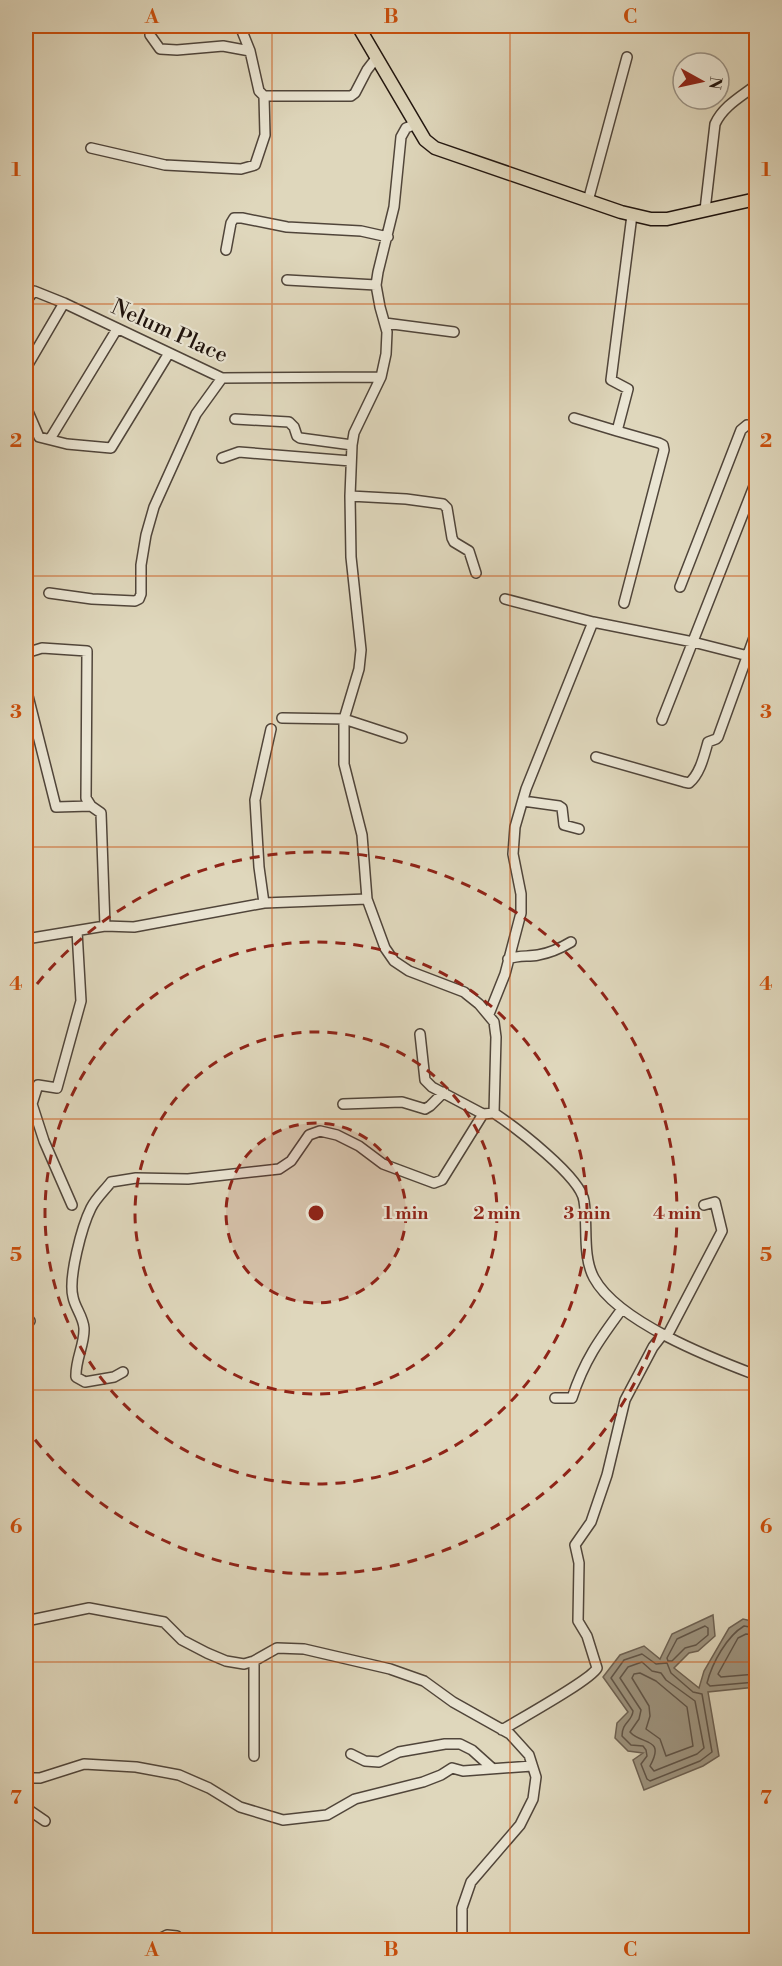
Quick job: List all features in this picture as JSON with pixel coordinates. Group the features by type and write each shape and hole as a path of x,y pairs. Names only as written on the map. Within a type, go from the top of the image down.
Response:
{"main road":[{"path":"358,26 425,140 435,148 588,201 651,219 667,219 756,199"}],"street":[{"path":"152,26 150,35 160,49 177,50 223,46 250,51"},
{"path":"91,148 165,165 241,169 255,165 265,135 264,96 259,91 250,51 240,26"},
{"path":"264,96 351,96 356,93 367,70 377,57"},
{"path":"588,201 627,57"},
{"path":"705,210 715,124 724,109 756,85"},
{"path":"416,124 406,128 401,137 394,207 376,285 387,341 381,377 354,433 352,445 351,557 361,650 359,669 344,719 344,764 362,835 367,899 385,948 394,961 420,976 464,992 489,1014 494,1022 496,1037 494,1113"},
{"path":"617,431 628,389 611,380 632,215"},
{"path":"226,250 234,218 288,226 360,231 388,237"},
{"path":"287,280 376,285"},
{"name":"Nelum Place","path":"26,301 34,291 222,378 381,377"},
{"path":"26,368 64,303"},
{"path":"385,323 454,333"},
{"path":"50,440 117,328"},
{"path":"26,407 39,437 67,444 111,448 169,353"},
{"path":"49,593 92,599 135,601 139,599 141,565 154,507 196,414 222,378"},
{"path":"574,418 663,445 664,450 624,603"},
{"path":"235,419 289,422 300,438 352,445"},
{"path":"680,587 741,430 747,425 756,428"},
{"path":"222,458 239,452 351,461"},
{"path":"662,720 756,481"},
{"path":"350,496 443,504 447,508 452,538 454,542 469,551 476,573"},
{"path":"505,598 593,622 693,642 752,657"},
{"path":"489,1014 498,994 521,913 521,894 513,854 513,837 523,801 593,622"},
{"path":"596,757 689,783 697,774 708,742 718,737 752,657 756,632"},
{"path":"26,654 42,648 87,651 86,798 91,806 101,813 105,926"},
{"path":"26,688 56,807 91,806"},
{"path":"282,718 344,719 402,738"},
{"path":"264,903 259,867 255,800 271,729"},
{"path":"523,801 559,806 562,808 564,825 579,829"},
{"path":"26,939 105,926 134,927 264,903 367,899"},
{"path":"72,1205 44,1140 32,1104 38,1085 57,1088 81,1002 76,931"},
{"path":"508,959 517,956 539,955 572,942"},
{"path":"420,1034 425,1080 432,1087 483,1114 494,1113 519,1131 571,1178 583,1194 588,1263 594,1278 622,1309 665,1335 715,1359 756,1375"},
{"path":"343,1104 402,1102 425,1109 444,1092"},
{"path":"123,1372 114,1377 85,1382 76,1377 75,1366 84,1329 82,1316 73,1298 72,1286 78,1248 92,1207 111,1182 136,1178 188,1179 279,1169 291,1161 309,1135 320,1131 337,1135 359,1146 383,1164 434,1183 442,1180 483,1114"},
{"path":"502,1730 576,1685 594,1673 597,1668 587,1636 578,1621 579,1563 575,1545 591,1522 608,1475 625,1400 653,1347 665,1335 722,1231 715,1202 704,1205"},
{"path":"555,1398 572,1398 581,1372 594,1347 622,1309"},
{"path":"26,1621 89,1608 164,1622 182,1640 226,1661 244,1664 277,1648 304,1649 390,1670 424,1682 453,1702 510,1734 529,1755 536,1777 533,1799 519,1825 471,1882 462,1908 462,1941"},
{"path":"254,1661 254,1756"},
{"path":"351,1754 364,1761 379,1762 399,1752 445,1744 460,1744 472,1750 492,1768"},
{"path":"26,1778 40,1778 84,1764 136,1767 179,1775 210,1788 240,1807 283,1820 327,1815 355,1799 423,1782 452,1768 462,1770 532,1766"},
{"path":"26,1808 45,1821"},
{"path":"157,1941 167,1935 177,1936 176,1941"}],"water":[{"path":"713,1615 715,1636 698,1651 689,1653 674,1668 699,1688 704,1671 729,1628 743,1619 756,1622 756,1687 708,1692 719,1756 703,1766 644,1790 633,1760 643,1753 628,1751 615,1738 617,1723 628,1712 603,1677 620,1655 644,1646 660,1659 672,1634"}],"waterway":[{"path":"26,91 26,96"}]}
